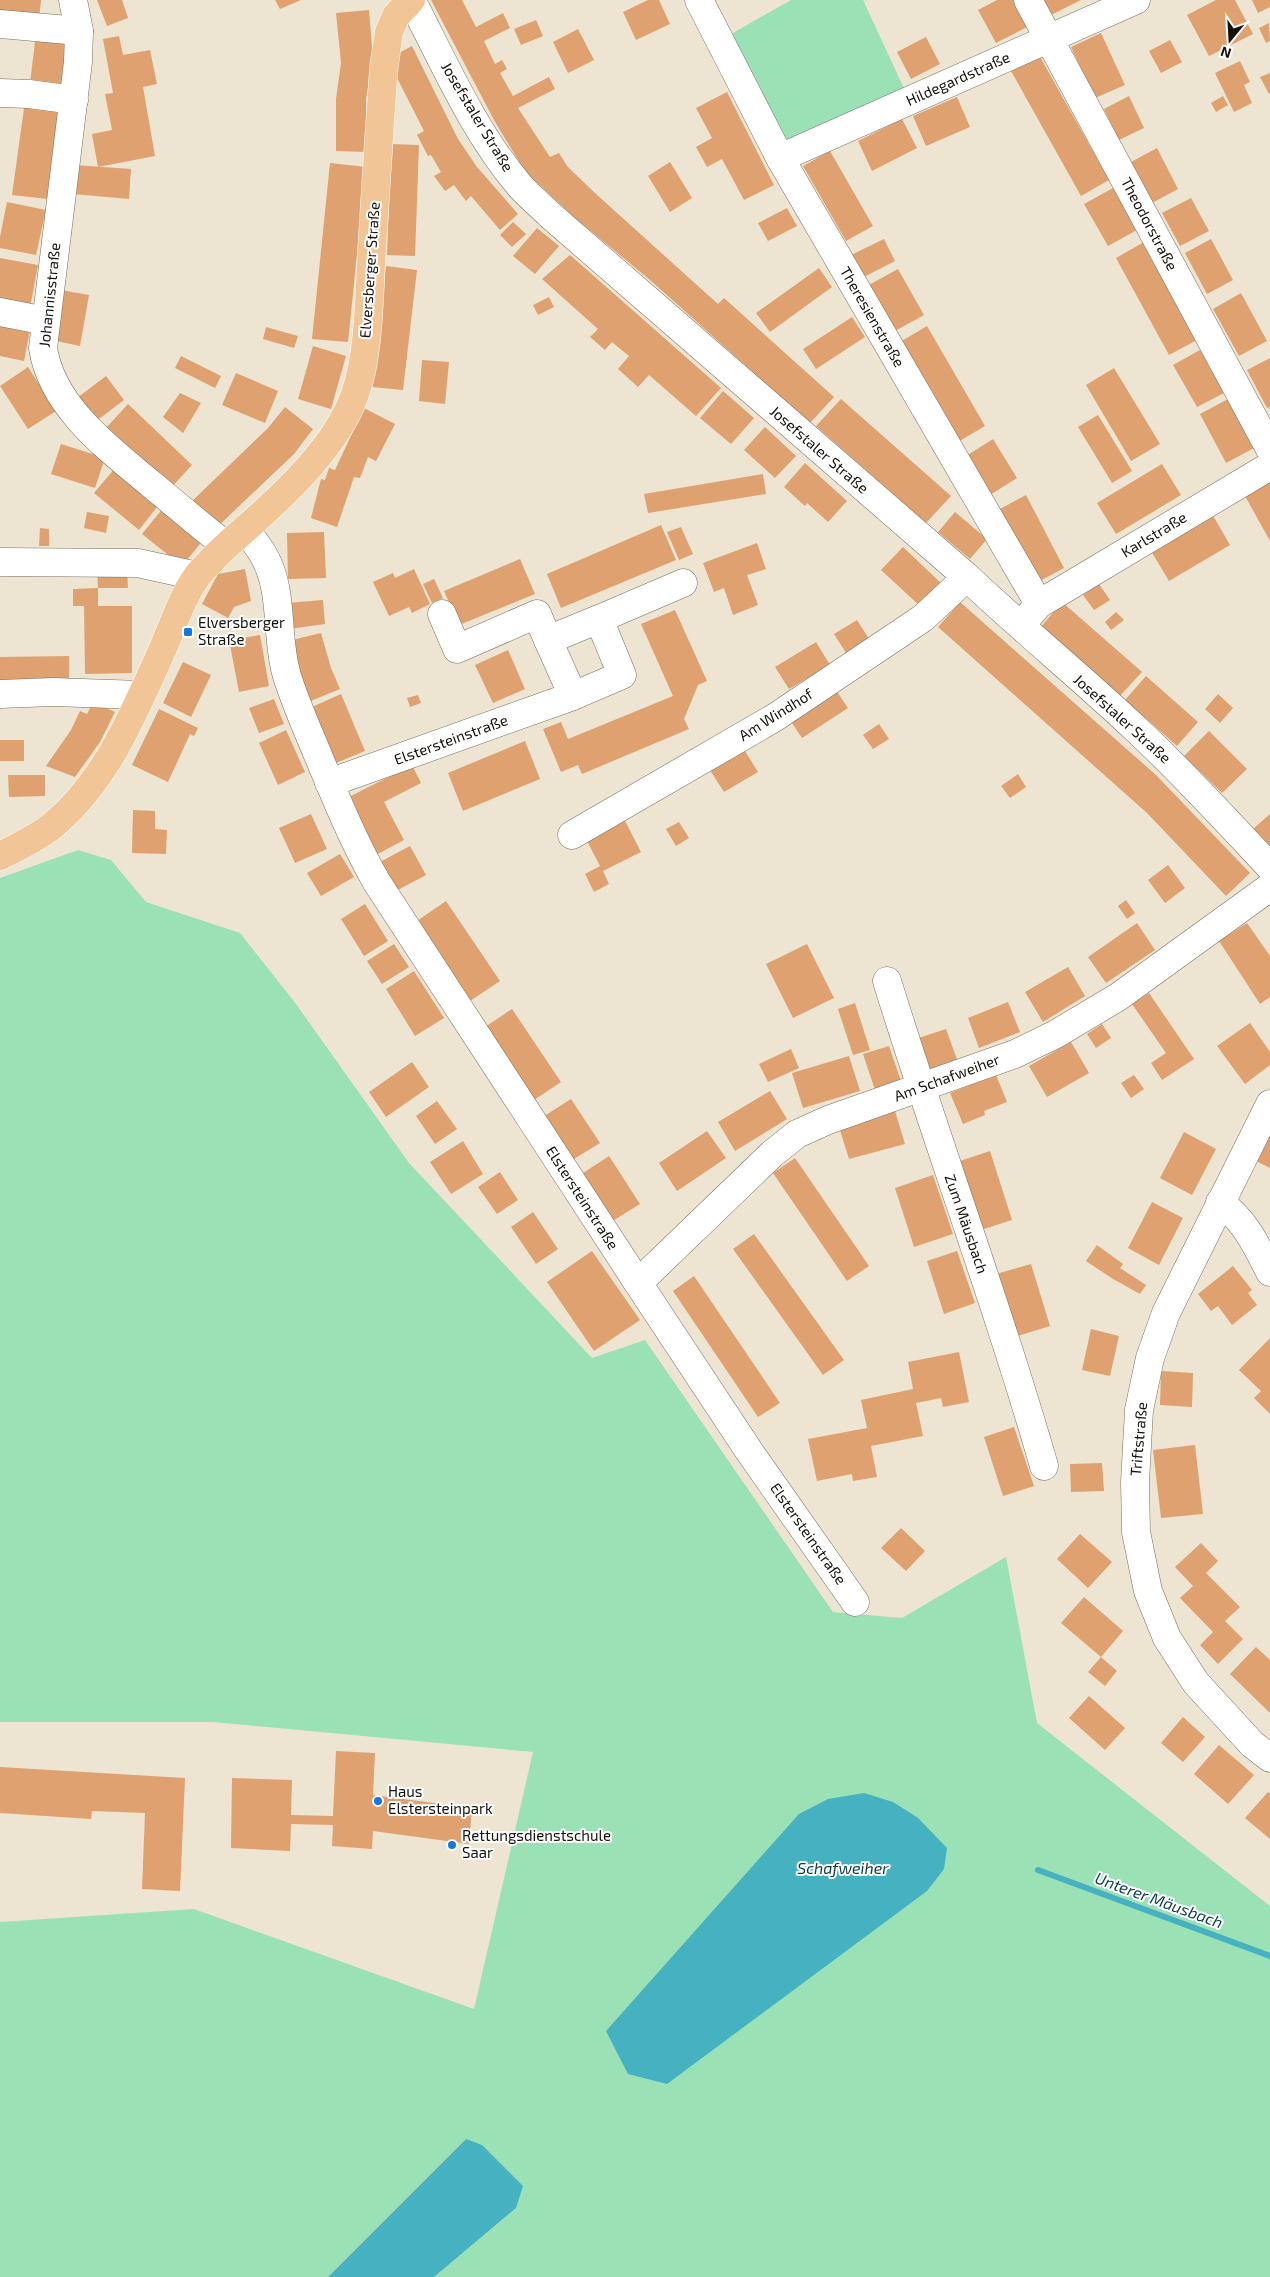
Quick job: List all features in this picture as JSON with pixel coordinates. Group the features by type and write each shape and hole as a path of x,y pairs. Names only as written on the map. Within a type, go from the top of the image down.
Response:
{"main road":[{"name":"Elversberger Straße","path":"0,856 51,827 78,802 104,767 142,695 197,576 295,480 325,447 344,420 355,393 362,367 369,294 384,66 389,32 396,16 412,0"}],"street":[{"name":"Johannisstraße","path":"73,0 79,31 74,100 42,348 45,362 68,405 87,428 115,453 235,537"},
{"name":"Josefstaler Straße","path":"412,0 461,95 498,157 521,186 550,215 967,577 1019,626 1137,730 1198,790 1270,868"},
{"name":"Theresienstraße","path":"699,0 780,158 1039,604"},
{"name":"Theodorstraße","path":"1028,0 1270,449"},
{"name":"Hildegardstraße","path":"780,158 1136,0"},
{"path":"0,24 79,31"},
{"path":"0,94 29,94 74,100"},
{"path":"0,312 46,321"},
{"name":"Karlstraße","path":"1039,604 1270,466"},
{"name":"Elstersteinstraße","path":"235,537 262,552 269,565 275,592 281,649 287,675 329,783 363,858 390,904 749,1451 855,1602"},
{"path":"0,562 138,562 197,576"},
{"name":"Am Windhof","path":"572,835 774,718 924,618 967,577"},
{"path":"548,640 683,583"},
{"path":"1019,626 1039,604"},
{"path":"442,614 457,648 537,614 573,696"},
{"name":"Elstersteinstraße","path":"329,783 573,696 622,675 599,618"},
{"path":"0,694 52,692 142,695"},
{"name":"Am Schafweiher","path":"638,1283 772,1154 798,1134 828,1120 1015,1054 1056,1034 1118,997 1270,886"},
{"name":"Zum Mäusbach","path":"887,981 920,1088 1018,1379 1044,1466"},
{"name":"Triftstraße","path":"1270,1104 1166,1313 1150,1358 1139,1410 1135,1482 1136,1532 1148,1591 1167,1638 1196,1683 1252,1744 1270,1758"},
{"path":"1220,1202 1234,1212 1247,1227 1270,1272"}],"green space":[{"path":"791,0 863,0 908,97 783,154 724,38"},
{"path":"78,850 111,860 146,902 240,933 296,1004 409,1163 592,1358 645,1340 833,1612 902,1618 1006,1557 1037,1723 1270,1906 1270,2277 434,2277 516,2208 466,2139 328,2277 0,2277 0,1922 194,1909 474,2009 533,1752 213,1722 0,1722 0,878"}],"water":[{"name":"Schafweiher","path":"864,1793 893,1802 918,1818 947,1848 944,1869 927,1891 667,2084 628,2074 606,2031 799,1814 828,1799"},
{"path":"466,2139 482,2145 523,2186 516,2208 434,2277 328,2277"}],"building":[{"path":"0,0 41,0 39,19 0,14"},
{"path":"97,0 122,0 128,18 107,26"},
{"path":"275,0 301,0 280,9"},
{"path":"431,0 462,0 476,27 503,13 510,28 484,41 495,64 502,60 507,69 500,73 513,96 549,77 555,89 518,108 550,157 559,153 567,166 596,194 718,304 724,298 834,397 810,423 650,280 574,217 524,170 494,120"},
{"path":"648,0 659,0 670,24 636,40 623,12"},
{"path":"997,0 1013,0 1027,27 996,43 978,10"},
{"path":"1039,0 1081,0 1047,17"},
{"path":"1216,0 1235,0 1253,34 1209,56 1187,15"},
{"path":"1252,0 1270,0 1270,7 1258,13"},
{"path":"369,10 373,60 366,99 366,152 336,151 336,99 341,63 336,13"},
{"path":"536,20 543,36 521,45 514,29"},
{"path":"1269,23 1270,41 1266,43 1259,28"},
{"path":"578,29 594,60 568,73 553,42"},
{"path":"1101,33 1125,85 1095,98 1071,47"},
{"path":"36,34 68,38 62,87 30,83"},
{"path":"119,36 123,55 150,50 157,84 143,87 155,156 98,167 92,134 112,130 105,94 113,93 103,39"},
{"path":"926,37 940,64 911,79 897,52"},
{"path":"1170,40 1182,62 1161,73 1149,51"},
{"path":"412,46 458,139 477,167 518,214 500,230 471,196 466,201 454,185 445,191 434,176 441,172 431,155 428,156 417,135 424,131 393,70 395,55"},
{"path":"1039,55 1109,180 1081,196 1011,71"},
{"path":"1240,61 1250,82 1244,85 1252,103 1234,112 1215,73"},
{"path":"1270,73 1270,93 1269,94 1260,77"},
{"path":"727,92 774,185 744,200 722,159 707,167 696,147 712,138 696,108"},
{"path":"1129,96 1144,128 1119,140 1104,109"},
{"path":"1223,96 1228,105 1216,112 1211,103"},
{"path":"957,97 970,127 926,146 913,116"},
{"path":"25,101 60,105 48,199 12,195"},
{"path":"902,119 917,148 872,171 858,141"},
{"path":"391,144 419,145 415,256 387,255"},
{"path":"1157,148 1178,189 1152,203 1131,162"},
{"path":"830,151 873,226 846,241 803,166"},
{"path":"670,162 692,198 670,212 648,176"},
{"path":"330,163 366,167 348,342 312,339"},
{"path":"75,165 131,169 129,199 73,194"},
{"path":"1113,188 1137,230 1108,246 1084,204"},
{"path":"1191,198 1209,231 1180,246 1162,213"},
{"path":"7,202 46,210 36,255 0,248 0,237"},
{"path":"787,208 797,226 768,241 758,223"},
{"path":"513,222 526,234 512,247 500,235"},
{"path":"537,228 559,246 535,274 513,256"},
{"path":"884,239 895,261 862,278 851,255"},
{"path":"1211,239 1233,280 1207,294 1185,253"},
{"path":"1144,242 1197,340 1169,355 1116,258"},
{"path":"570,255 721,388 696,416 649,375 638,387 618,369 629,356 612,342 605,350 590,337 598,329 542,279"},
{"path":"0,258 38,265 30,308 0,302"},
{"path":"386,266 417,270 403,390 372,387"},
{"path":"819,268 832,287 770,332 756,313"},
{"path":"898,269 924,315 893,332 867,286"},
{"path":"61,290 89,295 80,346 52,340"},
{"path":"1241,293 1267,341 1239,356 1213,309"},
{"path":"549,297 554,307 538,315 533,305"},
{"path":"852,317 865,337 816,369 803,349"},
{"path":"0,319 31,325 24,361 0,356"},
{"path":"927,326 985,426 958,442 900,342"},
{"path":"266,327 298,336 294,348 263,339"},
{"path":"313,346 346,356 331,409 298,399"},
{"path":"1200,350 1224,393 1197,407 1173,365"},
{"path":"181,356 221,376 215,388 175,368"},
{"path":"1270,358 1270,407 1267,408 1247,370"},
{"path":"422,360 449,362 445,404 419,401"},
{"path":"28,367 56,411 28,429 0,386"},
{"path":"1114,368 1160,444 1131,461 1086,385"},
{"path":"236,373 278,391 265,423 222,405"},
{"path":"106,376 124,400 95,422 77,398"},
{"path":"723,391 754,418 731,444 700,418"},
{"path":"180,393 201,403 183,433 163,417"},
{"path":"1230,398 1256,447 1226,463 1200,414"},
{"path":"841,399 951,496 926,523 816,426"},
{"path":"128,404 192,465 169,490 105,429"},
{"path":"285,407 313,429 294,454 215,529 190,503 268,428"},
{"path":"364,408 395,424 376,461 368,457 360,478 354,477 337,527 311,518 321,479 325,480 329,468 335,470"},
{"path":"1098,415 1132,471 1112,483 1078,427"},
{"path":"765,427 796,456 775,478 744,450"},
{"path":"993,439 1017,478 990,495 966,456"},
{"path":"61,444 105,458 95,488 51,474"},
{"path":"805,463 847,501 828,522 807,503 805,506 784,487"},
{"path":"1162,464 1181,495 1116,534 1097,503"},
{"path":"116,467 160,503 139,530 94,493"},
{"path":"763,474 766,494 648,513 644,494"},
{"path":"1270,482 1270,541 1245,496"},
{"path":"1026,495 1064,568 1036,583 998,510"},
{"path":"164,507 204,539 182,566 142,534"},
{"path":"87,512 109,516 106,533 84,528"},
{"path":"955,512 987,539 970,559 938,532"},
{"path":"1212,514 1230,545 1169,581 1151,551"},
{"path":"661,525 676,560 561,608 547,574"},
{"path":"681,527 693,554 679,560 667,532"},
{"path":"40,528 49,529 49,546 39,546"},
{"path":"324,532 326,578 288,579 287,533"},
{"path":"757,543 766,569 747,575 758,605 733,615 724,588 714,592 703,563"},
{"path":"903,547 943,585 921,607 881,570"},
{"path":"520,559 535,594 459,625 444,591"},
{"path":"97,569 127,569 128,588 98,588"},
{"path":"245,569 251,601 234,607 228,618 202,604 218,574"},
{"path":"414,569 430,604 412,613 409,607 389,616 373,582 393,573 395,578"},
{"path":"434,579 443,598 432,603 423,584"},
{"path":"1099,584 1110,600 1094,610 1083,595"},
{"path":"98,588 98,606 132,606 132,673 85,674 84,606 73,606 73,589"},
{"path":"323,600 325,624 289,629 287,603"},
{"path":"960,602 1156,775 1250,873 1226,896 1147,813 938,627"},
{"path":"1062,602 1142,672 1119,697 1040,628"},
{"path":"675,610 707,681 698,685 684,719 689,729 582,774 578,765 561,772 543,729 561,722 568,739 673,696 641,624"},
{"path":"1116,612 1124,620 1111,630 1105,622"},
{"path":"857,620 871,642 848,656 834,634"},
{"path":"321,633 331,668 340,689 308,702 288,641"},
{"path":"260,635 269,686 239,692 229,640"},
{"path":"816,642 830,665 789,689 775,667"},
{"path":"508,650 525,689 493,703 475,665"},
{"path":"69,656 69,687 0,687 0,657"},
{"path":"183,662 211,675 191,717 163,703"},
{"path":"1146,676 1198,722 1177,746 1125,700"},
{"path":"832,684 848,708 802,738 786,714"},
{"path":"341,694 365,751 336,763 312,707"},
{"path":"1218,694 1233,708 1220,723 1205,709"},
{"path":"418,695 421,703 410,707 407,698"},
{"path":"274,699 284,724 259,733 249,708"},
{"path":"93,702 115,712 100,742 75,777 46,766 71,730 80,711 87,714"},
{"path":"159,709 198,728 194,736 190,734 168,782 132,765"},
{"path":"879,724 889,739 873,749 863,735"},
{"path":"286,730 305,772 278,785 259,743"},
{"path":"1209,731 1247,769 1222,793 1184,756"},
{"path":"0,740 24,740 24,761 0,761"},
{"path":"525,741 540,779 463,811 448,773"},
{"path":"740,743 758,772 724,792 706,764"},
{"path":"412,765 421,783 384,802 404,840 376,855 347,798"},
{"path":"1018,774 1026,787 1010,798 1001,786"},
{"path":"8,775 45,775 45,796 9,797"},
{"path":"133,810 155,811 155,829 167,830 166,854 132,853"},
{"path":"311,814 327,849 295,863 279,828"},
{"path":"1270,814 1270,849 1253,829"},
{"path":"623,817 641,852 603,871 609,884 594,892 585,874 600,866 585,837"},
{"path":"679,822 689,838 676,846 666,829"},
{"path":"410,846 426,875 394,892 378,863"},
{"path":"340,854 354,877 321,896 307,873"},
{"path":"1168,865 1185,888 1165,903 1148,880"},
{"path":"1126,900 1135,913 1127,919 1118,906"},
{"path":"446,901 500,981 467,1003 414,923"},
{"path":"365,904 388,941 364,956 341,919"},
{"path":"1137,923 1155,950 1106,983 1088,957"},
{"path":"1247,923 1270,956 1270,997 1260,1004 1219,941"},
{"path":"394,944 409,967 382,984 367,961"},
{"path":"807,944 834,998 793,1018 766,964"},
{"path":"1068,967 1085,996 1043,1022 1025,992"},
{"path":"414,971 444,1018 415,1036 386,989"},
{"path":"1149,993 1194,1059 1162,1080 1151,1063 1166,1053 1132,1004"},
{"path":"1008,1002 1020,1032 979,1048 968,1018"},
{"path":"855,1003 870,1050 853,1055 838,1009"},
{"path":"512,1009 561,1082 534,1100 485,1027"},
{"path":"1250,1023 1270,1052 1270,1065 1245,1084 1217,1046"},
{"path":"1102,1024 1111,1038 1096,1048 1087,1034"},
{"path":"946,1029 959,1065 925,1077 912,1040"},
{"path":"1071,1042 1089,1073 1047,1097 1029,1066"},
{"path":"889,1046 903,1087 877,1096 863,1054"},
{"path":"791,1049 799,1068 768,1082 759,1064"},
{"path":"849,1056 860,1091 803,1108 792,1073"},
{"path":"412,1062 429,1087 386,1117 369,1092"},
{"path":"996,1075 1007,1102 984,1111 985,1115 963,1124 950,1093"},
{"path":"1134,1075 1144,1089 1131,1098 1121,1083"},
{"path":"770,1091 787,1119 735,1151 718,1122"},
{"path":"571,1099 600,1143 569,1162 541,1118"},
{"path":"437,1101 457,1129 435,1144 416,1116"},
{"path":"895,1111 905,1144 849,1159 839,1127"},
{"path":"1270,1128 1270,1168 1254,1160"},
{"path":"707,1131 726,1158 677,1191 659,1163"},
{"path":"1184,1132 1216,1149 1192,1195 1160,1178"},
{"path":"463,1141 483,1174 451,1194 430,1162"},
{"path":"990,1151 1012,1220 981,1230 960,1161"},
{"path":"609,1156 640,1204 611,1222 580,1175"},
{"path":"795,1158 869,1266 847,1281 773,1173"},
{"path":"500,1172 518,1200 497,1214 478,1187"},
{"path":"933,1175 953,1234 914,1247 895,1188"},
{"path":"1152,1202 1183,1218 1159,1265 1128,1248"},
{"path":"533,1212 558,1249 536,1264 511,1227"},
{"path":"754,1234 844,1360 823,1375 733,1249"},
{"path":"1097,1245 1123,1264 1120,1268 1146,1285 1140,1294 1086,1261"},
{"path":"592,1251 640,1320 594,1351 547,1282"},
{"path":"957,1251 975,1303 944,1314 927,1261"},
{"path":"1031,1264 1050,1326 1014,1337 996,1274"},
{"path":"1233,1266 1252,1290 1248,1293 1257,1305 1232,1325 1218,1306 1211,1311 1198,1294"},
{"path":"694,1276 780,1403 758,1417 673,1291"},
{"path":"1091,1329 1119,1336 1110,1376 1082,1370"},
{"path":"1270,1338 1270,1414 1254,1398 1261,1391 1239,1370"},
{"path":"959,1352 969,1402 943,1407 941,1398 916,1403 923,1436 871,1446 877,1477 853,1481 852,1474 817,1481 808,1439 867,1428 861,1400 913,1389 908,1362"},
{"path":"1161,1371 1193,1373 1192,1407 1160,1405"},
{"path":"1014,1427 1034,1486 1003,1496 984,1437"},
{"path":"1195,1445 1203,1514 1161,1518 1153,1450"},
{"path":"1102,1463 1104,1491 1071,1492 1070,1464"},
{"path":"901,1528 925,1551 906,1571 881,1548"},
{"path":"1080,1534 1112,1562 1088,1588 1057,1559"},
{"path":"1201,1543 1218,1561 1206,1573 1240,1607 1225,1621 1243,1639 1218,1664 1200,1645 1213,1632 1180,1598 1193,1586 1175,1567"},
{"path":"1084,1597 1123,1631 1101,1657 1061,1623"},
{"path":"1256,1647 1270,1660 1270,1713 1230,1674"},
{"path":"1101,1657 1117,1671 1105,1686 1088,1672"},
{"path":"1089,1696 1125,1728 1105,1750 1069,1718"},
{"path":"1183,1717 1205,1737 1183,1762 1161,1743"},
{"path":"1219,1745 1254,1775 1228,1804 1194,1774"},
{"name":"Haus Elstersteinpark","path":"336,1751 375,1753 373,1795 472,1808 469,1844 373,1831 372,1849 332,1846 333,1825 291,1824 290,1851 231,1848 232,1778 292,1780 291,1815 333,1816"},
{"path":"0,1767 185,1778 180,1891 142,1889 145,1813 92,1811 91,1819 0,1813"},
{"path":"1268,1792 1270,1794 1270,1839 1245,1818"}],"waterway":[{"name":"Unterer Mäusbach","path":"1038,1870 1270,1956"}],"place":[{"name":"Elversberger Straße","path":"188,632"},
{"name":"Haus Elstersteinpark","path":"378,1801"},
{"name":"Rettungsdienstschule Saar","path":"452,1845"}]}
